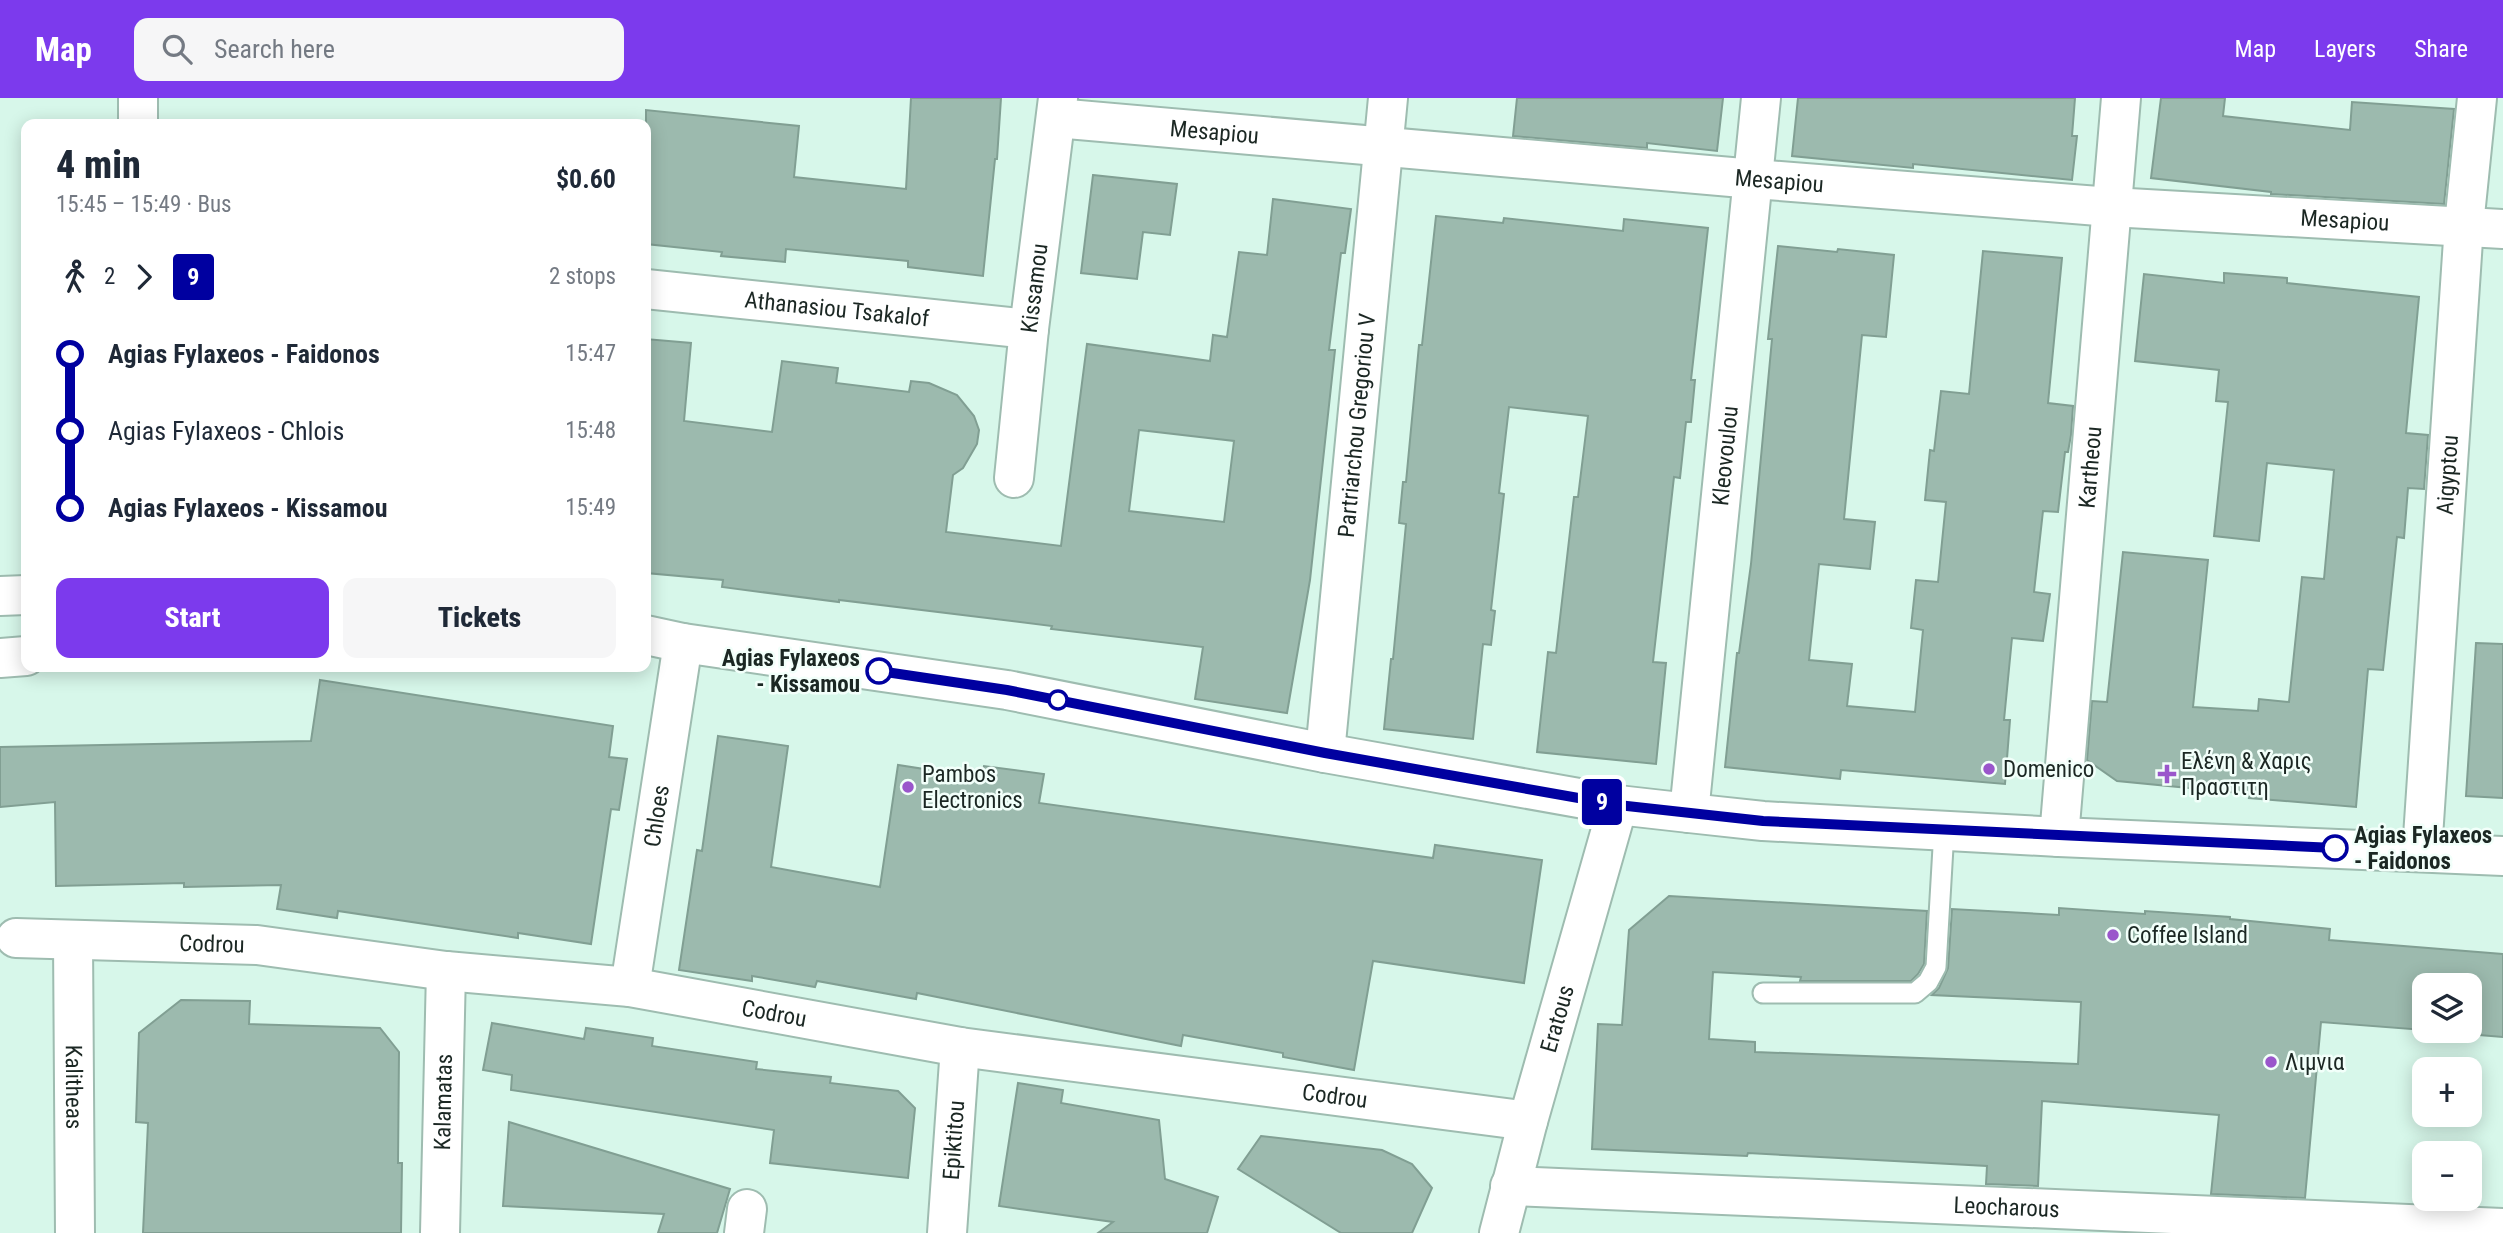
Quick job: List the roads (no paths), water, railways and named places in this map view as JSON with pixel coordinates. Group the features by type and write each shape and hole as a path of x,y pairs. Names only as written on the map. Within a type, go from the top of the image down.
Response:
{"street":[{"path":"138,98 138,119"},
{"name":"Partriarchou Gregoriou V","path":"1325,753 1388,98"},
{"name":"Kleovoulou","path":"1689,813 1761,98"},
{"name":"Kartheou","path":"2059,837 2121,98"},
{"name":"Aigyptou","path":"2422,852 2464,225 2477,98"},
{"name":"Mesapiou","path":"1057,108 1383,145 1754,179 2111,207 2503,229"},
{"name":"Kissamou","path":"1014,478 1029,328 1057,108"},
{"name":"Athanasiou Tsakalof","path":"651,290 1029,328"},
{"path":"0,596 21,595"},
{"path":"651,636 1007,690 1325,753 1618,805 1763,821 2503,856"},
{"name":"Chloes","path":"630,987 684,643"},
{"path":"0,658 21,656"},
{"name":"Eratous","path":"1499,1233 1618,805"},
{"name":"Codrou","path":"16,938 257,945 446,971 630,987 960,1047 1528,1121"},
{"name":"Kalitheas","path":"73,940 75,1233"},
{"name":"Kalamatas","path":"440,1233 446,971"},
{"name":"Epiktitou","path":"947,1233 960,1047"},
{"name":"Leocharous","path":"1510,1186 2503,1228"}],"lane":[{"path":"1763,993 1915,993 1928,982 1936,967 1944,830"}],"place":[{"name":"Agias Fylaxeos - Kissamou","path":"879,671"},
{"name":"Domenico","path":"1989,769"},
{"name":"Ελένη & Χαρις Πραστιτη","path":"2167,774"},
{"name":"Pambos Electronics","path":"908,787"},
{"name":"Agias Fylaxeos - Faidonos","path":"2335,848"},
{"name":"Coffee Island","path":"2113,935"},
{"name":"Λιμνια","path":"2271,1062"}]}
